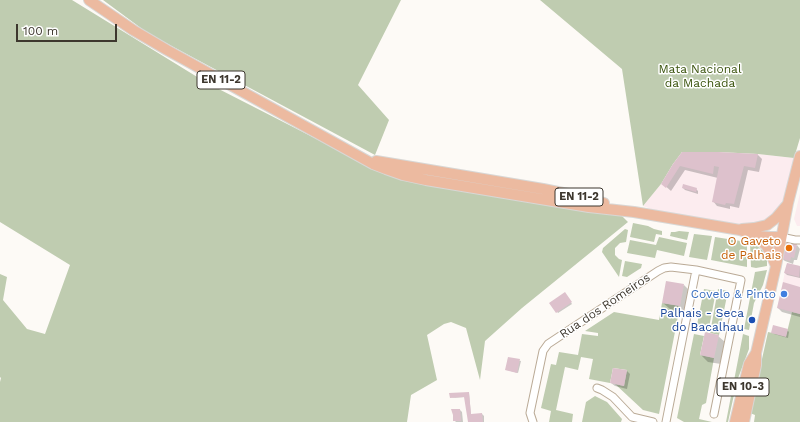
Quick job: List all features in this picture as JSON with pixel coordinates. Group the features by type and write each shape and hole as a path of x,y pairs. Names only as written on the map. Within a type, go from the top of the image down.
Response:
{"main road":[{"name":"EN 11-2","path":"90,0 123,24 161,46 373,164 403,175 589,207 634,212 753,232"},
{"name":"EN 10-3","path":"744,422 756,365 756,353 776,266 788,204 800,156"},
{"path":"753,232 772,222 788,204"},
{"path":"753,232 767,231 781,237"},
{"path":"753,232 766,245 776,266"},
{"name":"EN 10-3","path":"734,422 749,364 756,353"}],"street":[{"path":"781,237 800,240"},
{"name":"Rua dos Romeiros","path":"533,422 530,413 543,351 548,344 658,271 671,267 696,270 741,280 714,414"},
{"path":"666,422 696,270"},
{"path":"597,388 613,397 630,419 652,422"}],"shaded area":[{"path":"682,152 758,154 794,158 785,195 776,214 768,220 752,226 656,211 643,206 661,184"},
{"path":"800,193 800,226 797,226 794,219"},
{"path":"787,263 800,266 800,314 777,308"}],"green space":[{"path":"0,0 72,0 207,83 389,176 622,216 628,222 522,308 485,341 480,380 466,328 451,322 444,324 427,335 437,380 411,395 407,422 0,422 0,274 7,277 3,300 27,329 45,334 70,265 0,222"},
{"path":"103,0 401,0 358,85 389,120 375,155 149,34"},
{"name":"Mata Nacional da Machada","path":"540,0 800,0 800,138 794,158 758,154 682,152 661,184 643,206 622,69"},
{"path":"633,223 662,231 662,235 656,234 654,242 630,237"},
{"path":"625,229 628,230 626,242 620,243 615,248 615,255 622,260 619,277 602,252 603,248"},
{"path":"671,232 689,232 687,240 670,236"},
{"path":"694,234 712,236 707,260 689,257"},
{"path":"659,237 687,243 684,256 657,250 655,258 627,253 630,240 656,245"},
{"path":"715,237 747,242 747,267 711,260"},
{"path":"750,243 753,243 764,253 767,260 767,266 756,268 751,267"},
{"path":"625,261 642,264 641,268 627,277 622,276"},
{"path":"767,270 763,285 754,303 749,330 744,329 755,272"},
{"path":"704,289 716,291 708,333 696,330"},
{"path":"718,289 728,291 719,335 710,333"},
{"path":"662,303 680,306 659,414 643,410 615,384 624,386 627,370 613,368 610,383 589,379 593,359 581,357 578,370 565,367 556,410 573,414 572,422 549,422 551,411 541,408 551,364 556,365 559,352 578,355 582,334 598,336 598,333 585,331 614,312 659,320"},
{"path":"792,312 800,314 800,422 754,422 755,415 750,413 768,332 786,336"},
{"path":"694,334 704,336 700,355 714,358 706,403 702,405 699,419 712,422 684,422 677,418"},
{"path":"743,334 749,336 749,349 737,381 728,422 726,422"},
{"path":"595,396 607,402 622,419 621,422 582,422 586,402"}],"building":[{"path":"682,152 758,154 755,168 744,166 734,204 726,203 725,205 712,202 719,167 714,166 713,174 680,166 666,188 661,184"},
{"path":"683,184 697,188 696,192 682,188"},
{"path":"784,241 797,244 794,258 791,257 790,261 780,258"},
{"path":"787,263 800,266 799,277 784,273"},
{"path":"666,281 684,284 680,306 662,303"},
{"path":"783,282 800,287 800,314 777,308"},
{"path":"565,292 572,302 556,313 549,303"},
{"path":"773,325 788,329 786,337 771,333"},
{"path":"705,332 719,335 714,358 700,355"},
{"path":"508,357 520,359 517,373 505,370"},
{"path":"613,368 627,370 624,386 610,383"},
{"path":"469,392 471,414 482,413 483,422 468,422 464,397 450,398 449,393"},
{"path":"451,409 460,409 461,421 453,421"}],"place":[{"name":"O Gaveto de Palhais","path":"789,248"},
{"name":"Covelo & Pinto","path":"784,294"},
{"name":"Palhais - Seca do Bacalhau","path":"752,320"}]}
